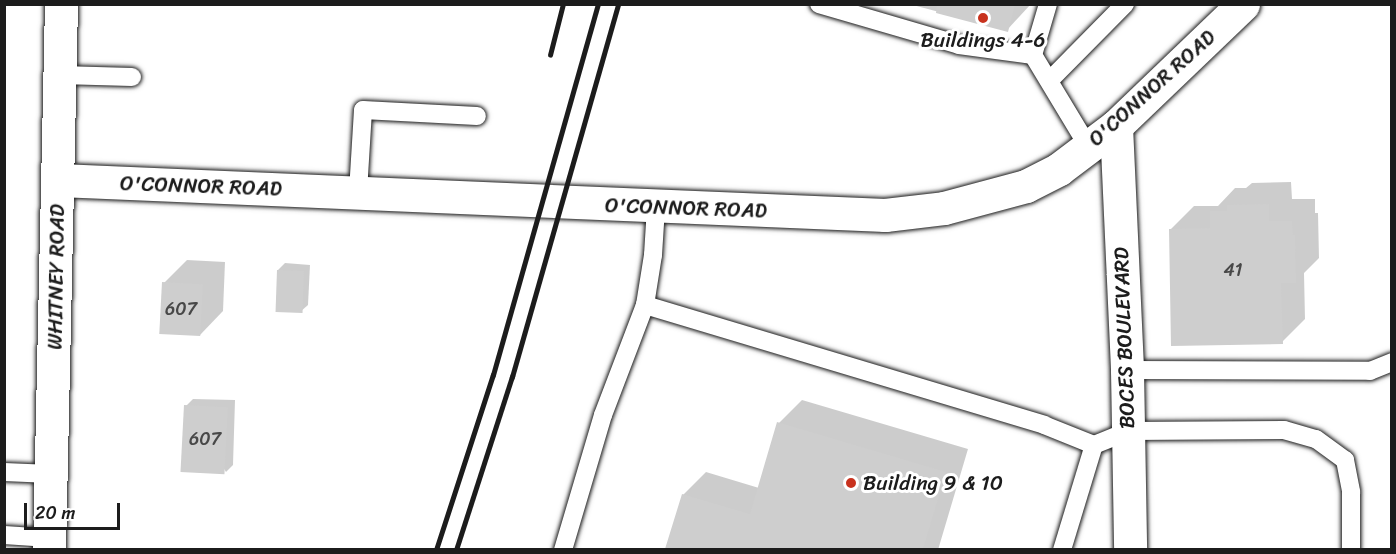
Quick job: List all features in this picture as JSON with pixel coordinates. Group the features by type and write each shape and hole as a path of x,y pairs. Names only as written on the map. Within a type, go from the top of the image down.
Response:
{"street":[{"name":"WHITNEY ROAD","path":"49,544 59,180 61,4"},
{"name":"O'CONNOR ROAD","path":"59,180 885,215 944,208 1026,186 1059,169 1116,126 1244,4"},
{"name":"BOCES BOULEVARD","path":"1116,126 1127,370 1130,549"}],"lane":[{"path":"819,4 958,45 1033,55 1088,146"},
{"path":"1033,55 1047,4"},
{"path":"1050,80 1125,4"},
{"path":"60,75 132,76"},
{"path":"358,192 363,110 477,116"},
{"path":"563,549 603,415 645,305 653,255 656,207"},
{"path":"645,305 1044,425 1094,445 1128,431 1284,430 1316,440 1345,460 1351,492 1351,549"},
{"path":"1127,370 1370,371 1392,362"},
{"path":"1062,549 1094,445"},
{"path":"4,472 51,474"},
{"path":"4,536 49,544"}],"building":[{"name":"Buildings 4-6","path":"937,4 1015,4 1008,32 936,13"},
{"path":"1269,204 1269,221 1292,221 1293,235 1295,235 1296,283 1281,283 1283,344 1171,346 1169,229 1210,228 1210,211 1227,211 1227,205"},
{"path":"277,270 304,271 303,313 276,312"},
{"path":"162,282 203,284 200,336 159,334"},
{"path":"184,405 228,407 224,474 180,472"},
{"name":"Building 9 & 10","path":"777,422 946,472 923,549 665,549 682,494 750,514"}],"railway":[{"path":"550,55 563,4"},
{"path":"436,550 493,375 598,4"},
{"path":"456,550 512,377 618,4"}],"place":[{"name":"Buildings 4-6","path":"983,18"},
{"name":"Building 9 & 10","path":"851,483"}]}
